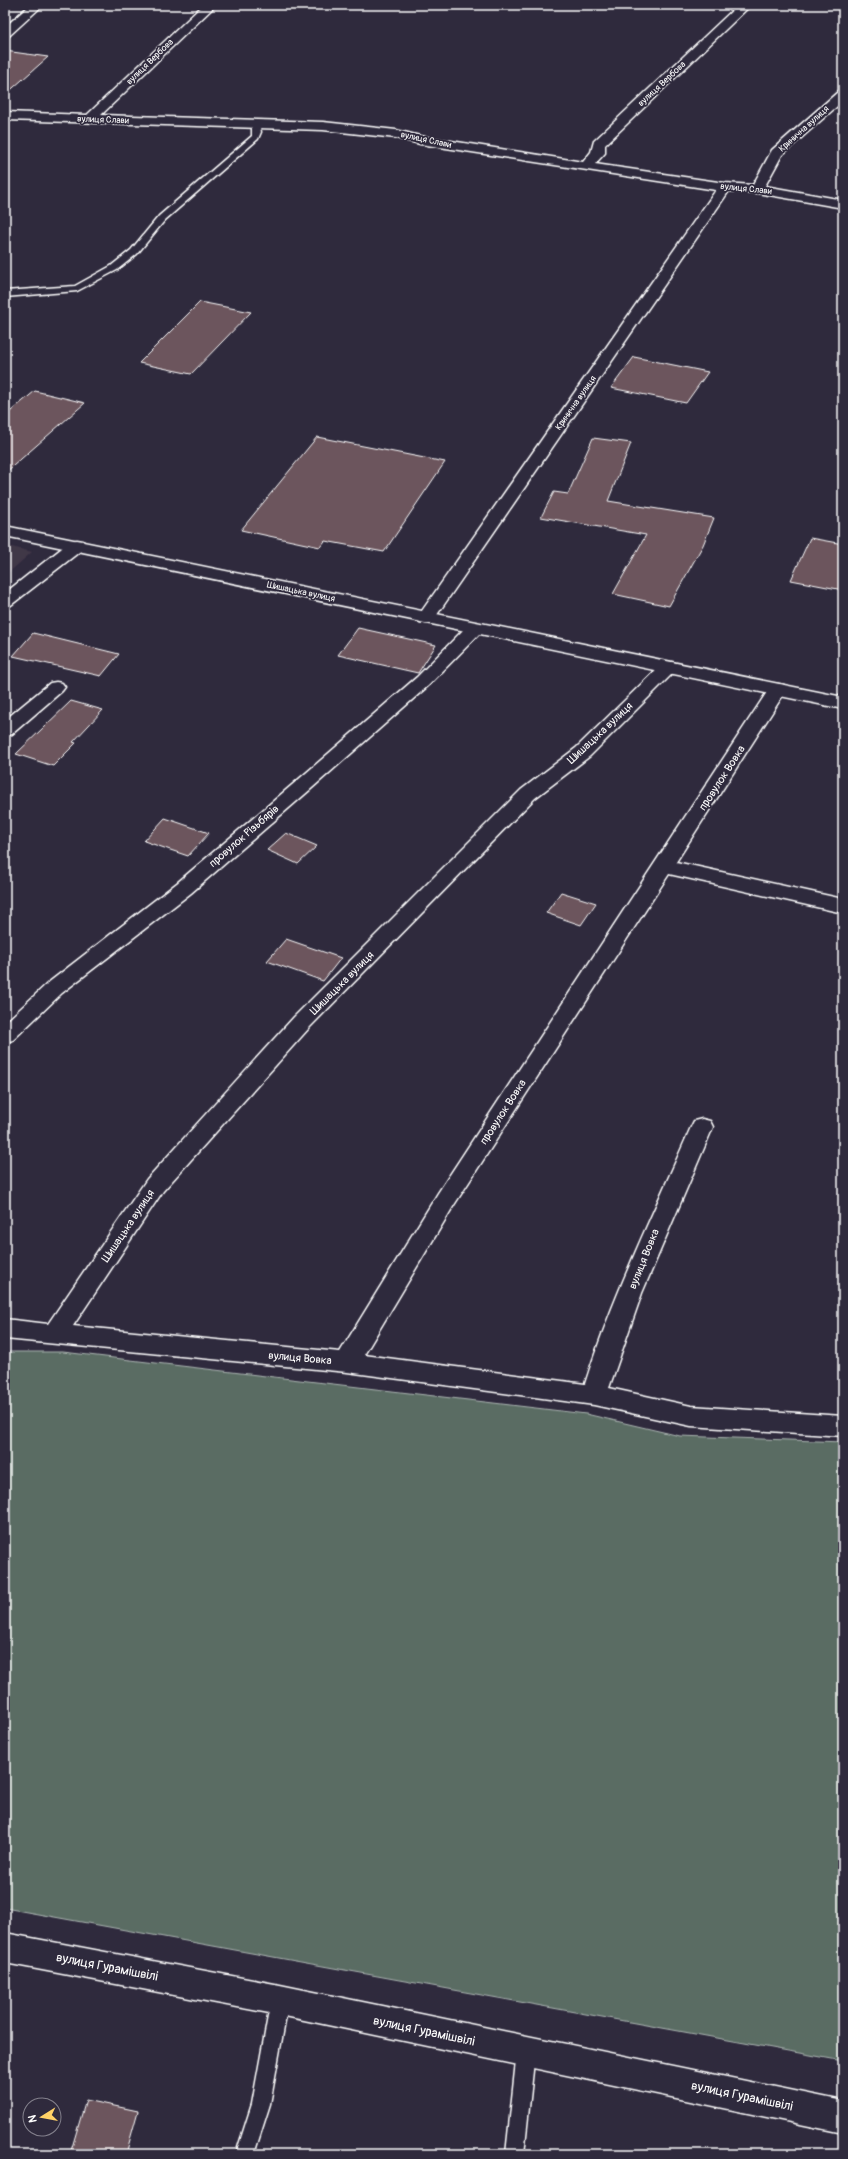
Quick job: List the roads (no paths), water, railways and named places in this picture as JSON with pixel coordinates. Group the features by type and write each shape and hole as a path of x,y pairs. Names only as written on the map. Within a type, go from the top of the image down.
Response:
{"street":[{"path":"5,33 37,5"},
{"name":"вулиця Вербова","path":"90,119 210,5"},
{"name":"вулиця Вербова","path":"586,167 598,153 599,144 745,5"},
{"name":"Кринична вулиця","path":"757,189 777,153 843,94"},
{"name":"вулиця Слави","path":"5,116 323,126 396,134 420,140 586,167 725,187 757,189 843,204"},
{"name":"Кринична вулиця","path":"426,618 725,187"},
{"name":"Шишацька вулиця","path":"5,531 843,703"},
{"path":"5,602 77,545"},
{"name":"провулок Різьбярів","path":"5,1035 55,988 184,888 305,784 423,681 476,628"},
{"name":"Шишацька вулиця","path":"54,1334 155,1185 302,1022 528,794 583,752 668,666"},
{"path":"5,730 56,687"},
{"name":"провулок Вовка","path":"347,1362 446,1199 778,689"},
{"path":"664,866 843,906"},
{"name":"вулиця Вовка","path":"594,1395 617,1326 650,1242 702,1127"},
{"name":"вулиця Вовка","path":"5,1330 347,1362 594,1395 691,1416 843,1426"},
{"name":"вулиця Гурамішвілі","path":"5,1948 280,2000 843,2117"}],"lane":[{"path":"5,294 77,288 114,268 134,252 162,218 255,137 257,132 255,123"},
{"path":"245,2154 261,2104 280,2000"},
{"path":"515,2154 526,2052"}]}
